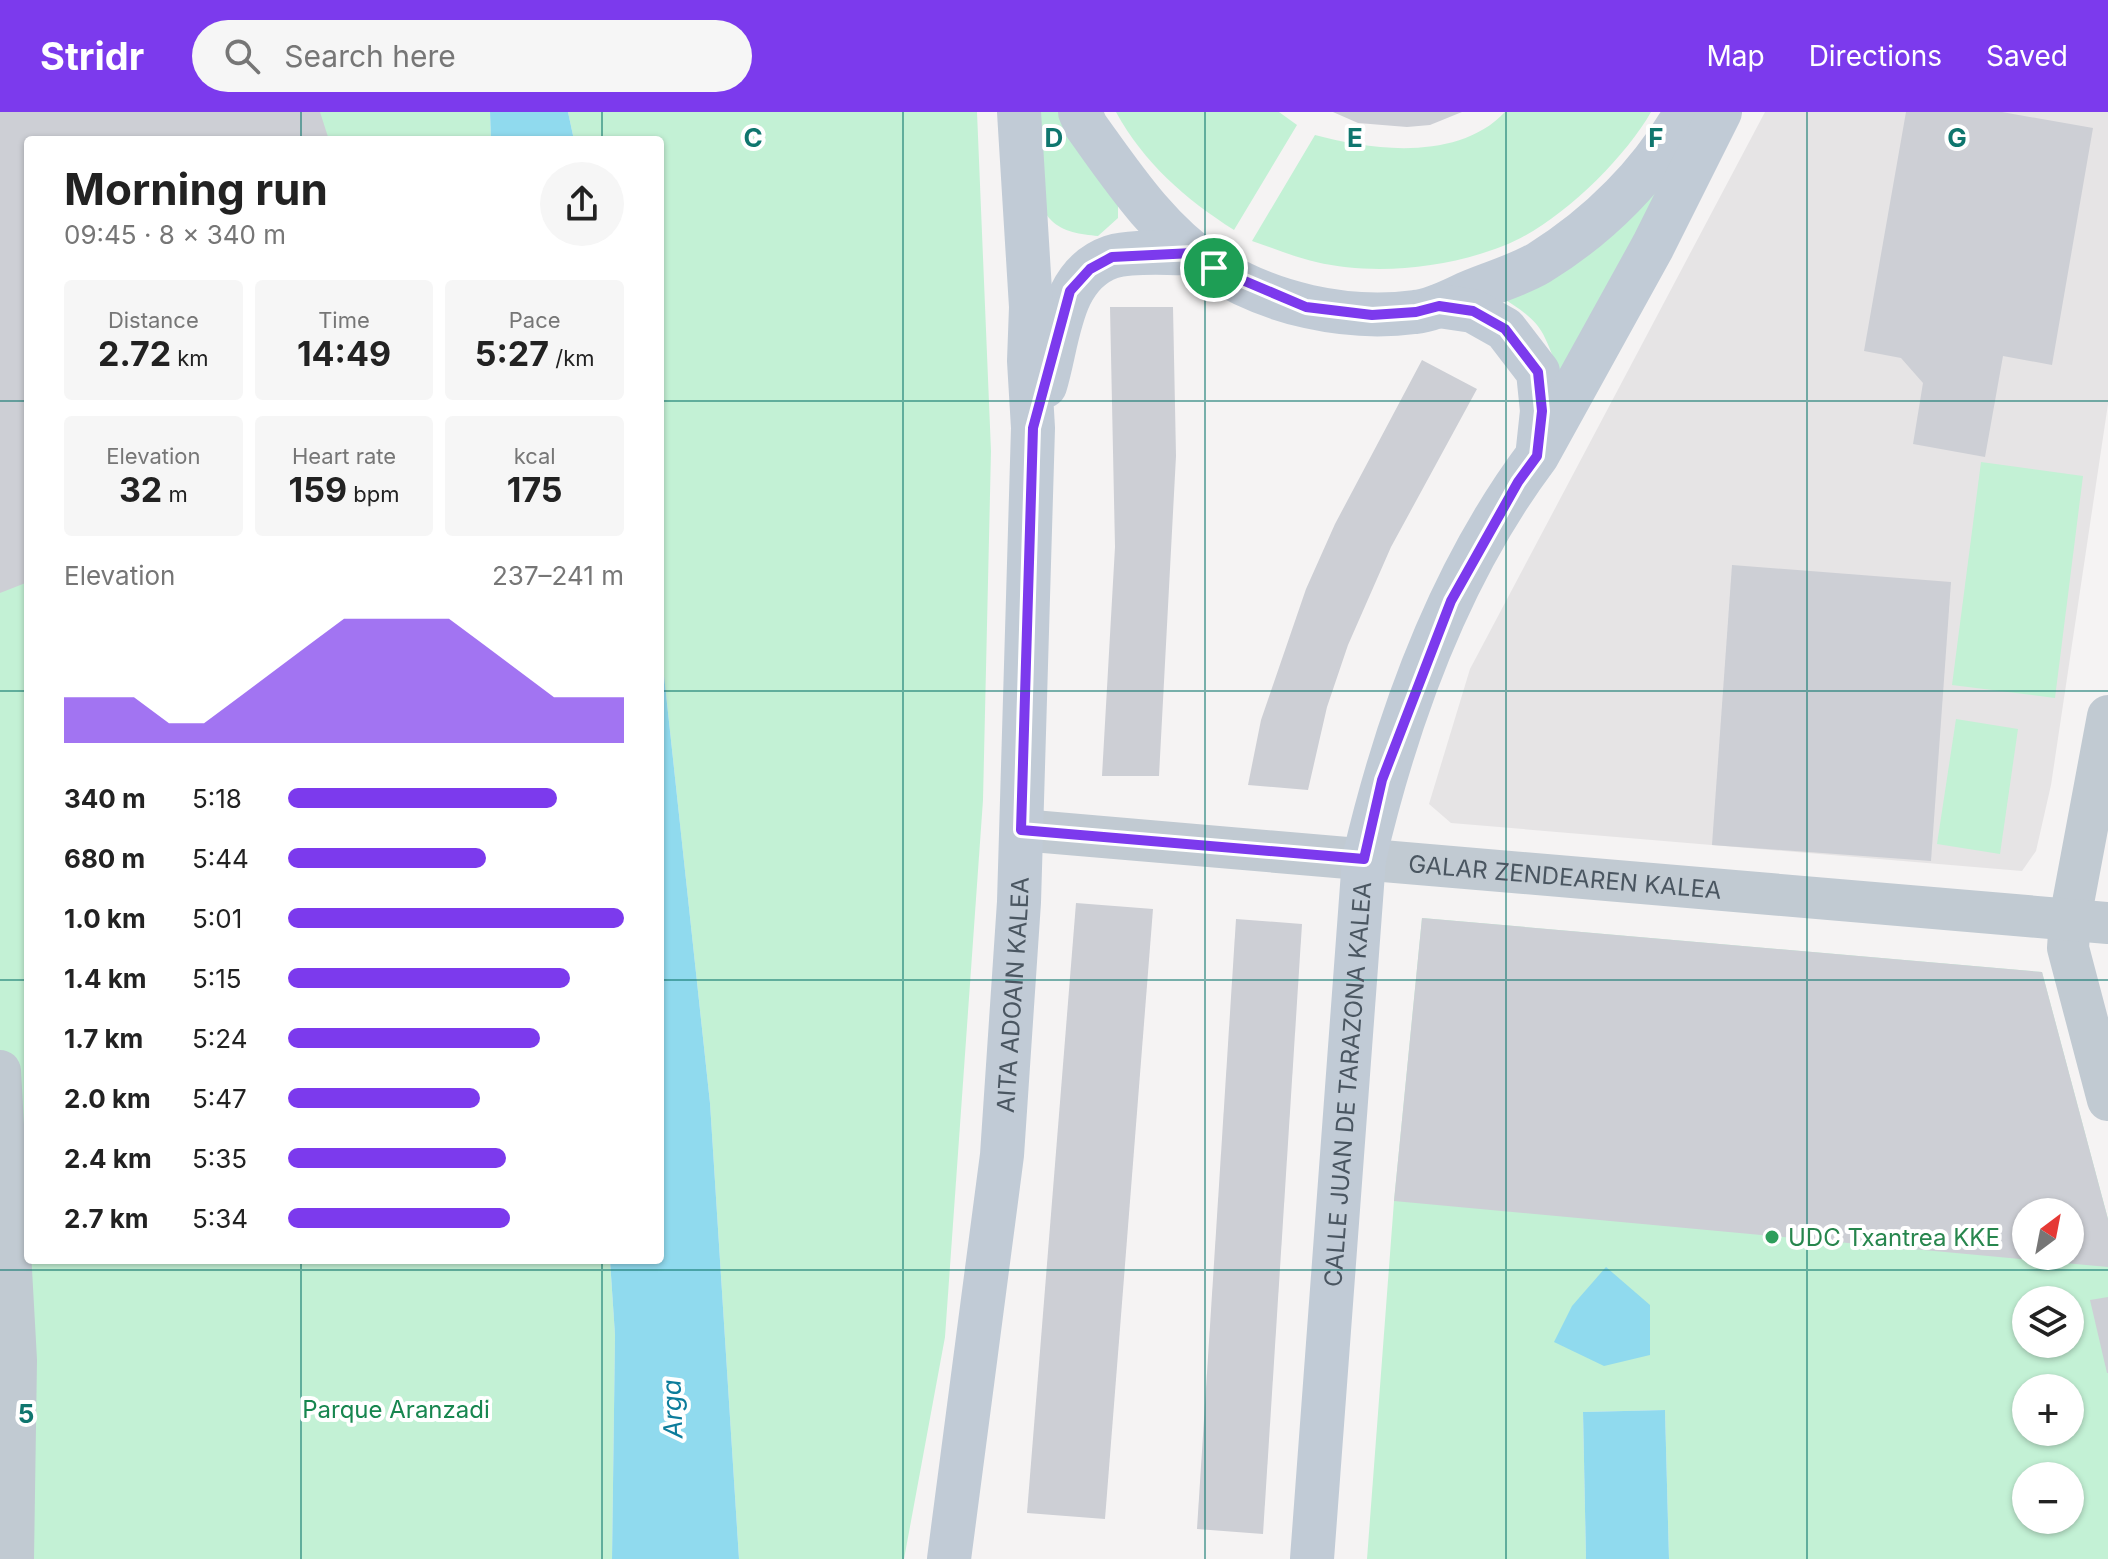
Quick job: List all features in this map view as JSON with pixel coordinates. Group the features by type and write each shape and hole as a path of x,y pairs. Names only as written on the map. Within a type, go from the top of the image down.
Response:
{"street":[{"name":"AITA ADOAIN KALEA","path":"956,1558 1002,1155 1021,830 1033,428 1029,361 1031,307 1019,112"},
{"path":"1080,112 1086,126 1145,206 1193,253"},
{"name":"CALLE JUAN DE TARAZONA KALEA","path":"1193,253 1226,274 1306,307 1372,315 1416,312 1439,306 1537,264 1595,222 1650,168 1686,112"},
{"name":"CALLE JUAN DE TARAZONA KALEA","path":"1312,1559 1364,859 1382,780 1451,601 1518,482 1537,456 1653,246 1720,112"},
{"name":"AITA ADOAIN KALEA","path":"1033,428 1070,291 1090,269 1112,257 1193,253"},
{"name":"CALLE JUAN DE TARAZONA KALEA","path":"1439,306 1473,311 1505,329 1538,372 1542,411 1537,456"},
{"path":"2108,716 2089,921 2068,948 2108,1100"},
{"name":"GALAR ZENDEAREN KALEA","path":"1021,830 2089,921"},
{"path":"0,1071 7,1141 16,1360 13,1559"}],"shaded area":[{"path":"1765,112 2108,112 2108,404 2051,785 2036,851 2022,871 1451,823 1429,804 1470,669"}],"green space":[{"name":"Parque Aranzadi","path":"0,112 490,112 491,136 24,136 24,1264 610,1264 615,1335 612,1559 0,1559"},
{"path":"568,112 977,112 991,451 983,800 945,1337 904,1559 739,1559 710,1103 664,675 664,136 573,136"},
{"path":"1035,112 1063,112 1118,199 1118,218 1098,236 1061,227 1045,211 1039,184"},
{"path":"1116,112 1279,112 1297,125 1234,230 1199,206 1153,164"},
{"path":"1505,112 1651,112 1624,151 1566,208 1523,237 1481,254 1411,268 1362,268 1316,262 1252,241 1315,135 1388,148 1440,145 1464,139 1486,128"},
{"path":"1663,174 1671,179 1565,378 1533,320 1504,299"},
{"path":"1981,462 2083,476 2055,698 1952,685"},
{"path":"1956,719 2018,729 2000,854 1937,844"},
{"name":"UDC Txantrea KKE","path":"1422,918 2042,972 2108,1219 2108,1559 1669,1559 1665,1410 1583,1412 1586,1559 1367,1559 1394,1201"}],"water":[{"path":"490,112 568,112 573,136 491,136"},
{"name":"Arga","path":"664,675 710,1103 739,1559 612,1559 615,1335 610,1264 664,1264"},
{"path":"1606,1267 1650,1305 1650,1355 1604,1366 1554,1342 1572,1306"},
{"path":"1665,1410 1669,1559 1586,1559 1583,1412"}],"building":[{"path":"0,112 320,112 328,136 24,136 24,584 0,593"},
{"path":"1333,112 1462,112 1430,125 1407,127 1358,123"},
{"path":"1906,112 2002,112 2093,128 2052,365 2003,356 1985,457 1913,444 1923,383 1901,358 1864,351"},
{"path":"1110,307 1173,307 1176,456 1159,776 1102,776 1115,547"},
{"path":"1422,360 1477,389 1391,547 1348,645 1327,707 1308,790 1248,785 1261,720 1306,589 1335,524"},
{"path":"1732,565 1951,582 1931,861 1712,845"},
{"path":"1076,903 1153,909 1105,1519 1027,1513"},
{"name":"UDC Txantrea KKE","path":"1422,918 2042,972 2108,1219 2108,1267 2084,1265 2084,1198 2012,1198 2012,1258 1394,1201"},
{"path":"1236,919 1302,924 1263,1534 1197,1529"},
{"path":"2108,1297 2108,1373 2107,1373 2090,1300"}],"place":[{"name":"UDC Txantrea KKE","path":"1772,1237"}],"route":[{"path":"1193,253 1214,268 1306,307 1372,315 1416,312 1439,306 1473,311 1505,329 1538,372 1542,411 1537,456 1518,482 1451,601 1382,780 1364,859 1021,830 1033,428 1070,291 1090,269 1112,257 1193,253"}]}
